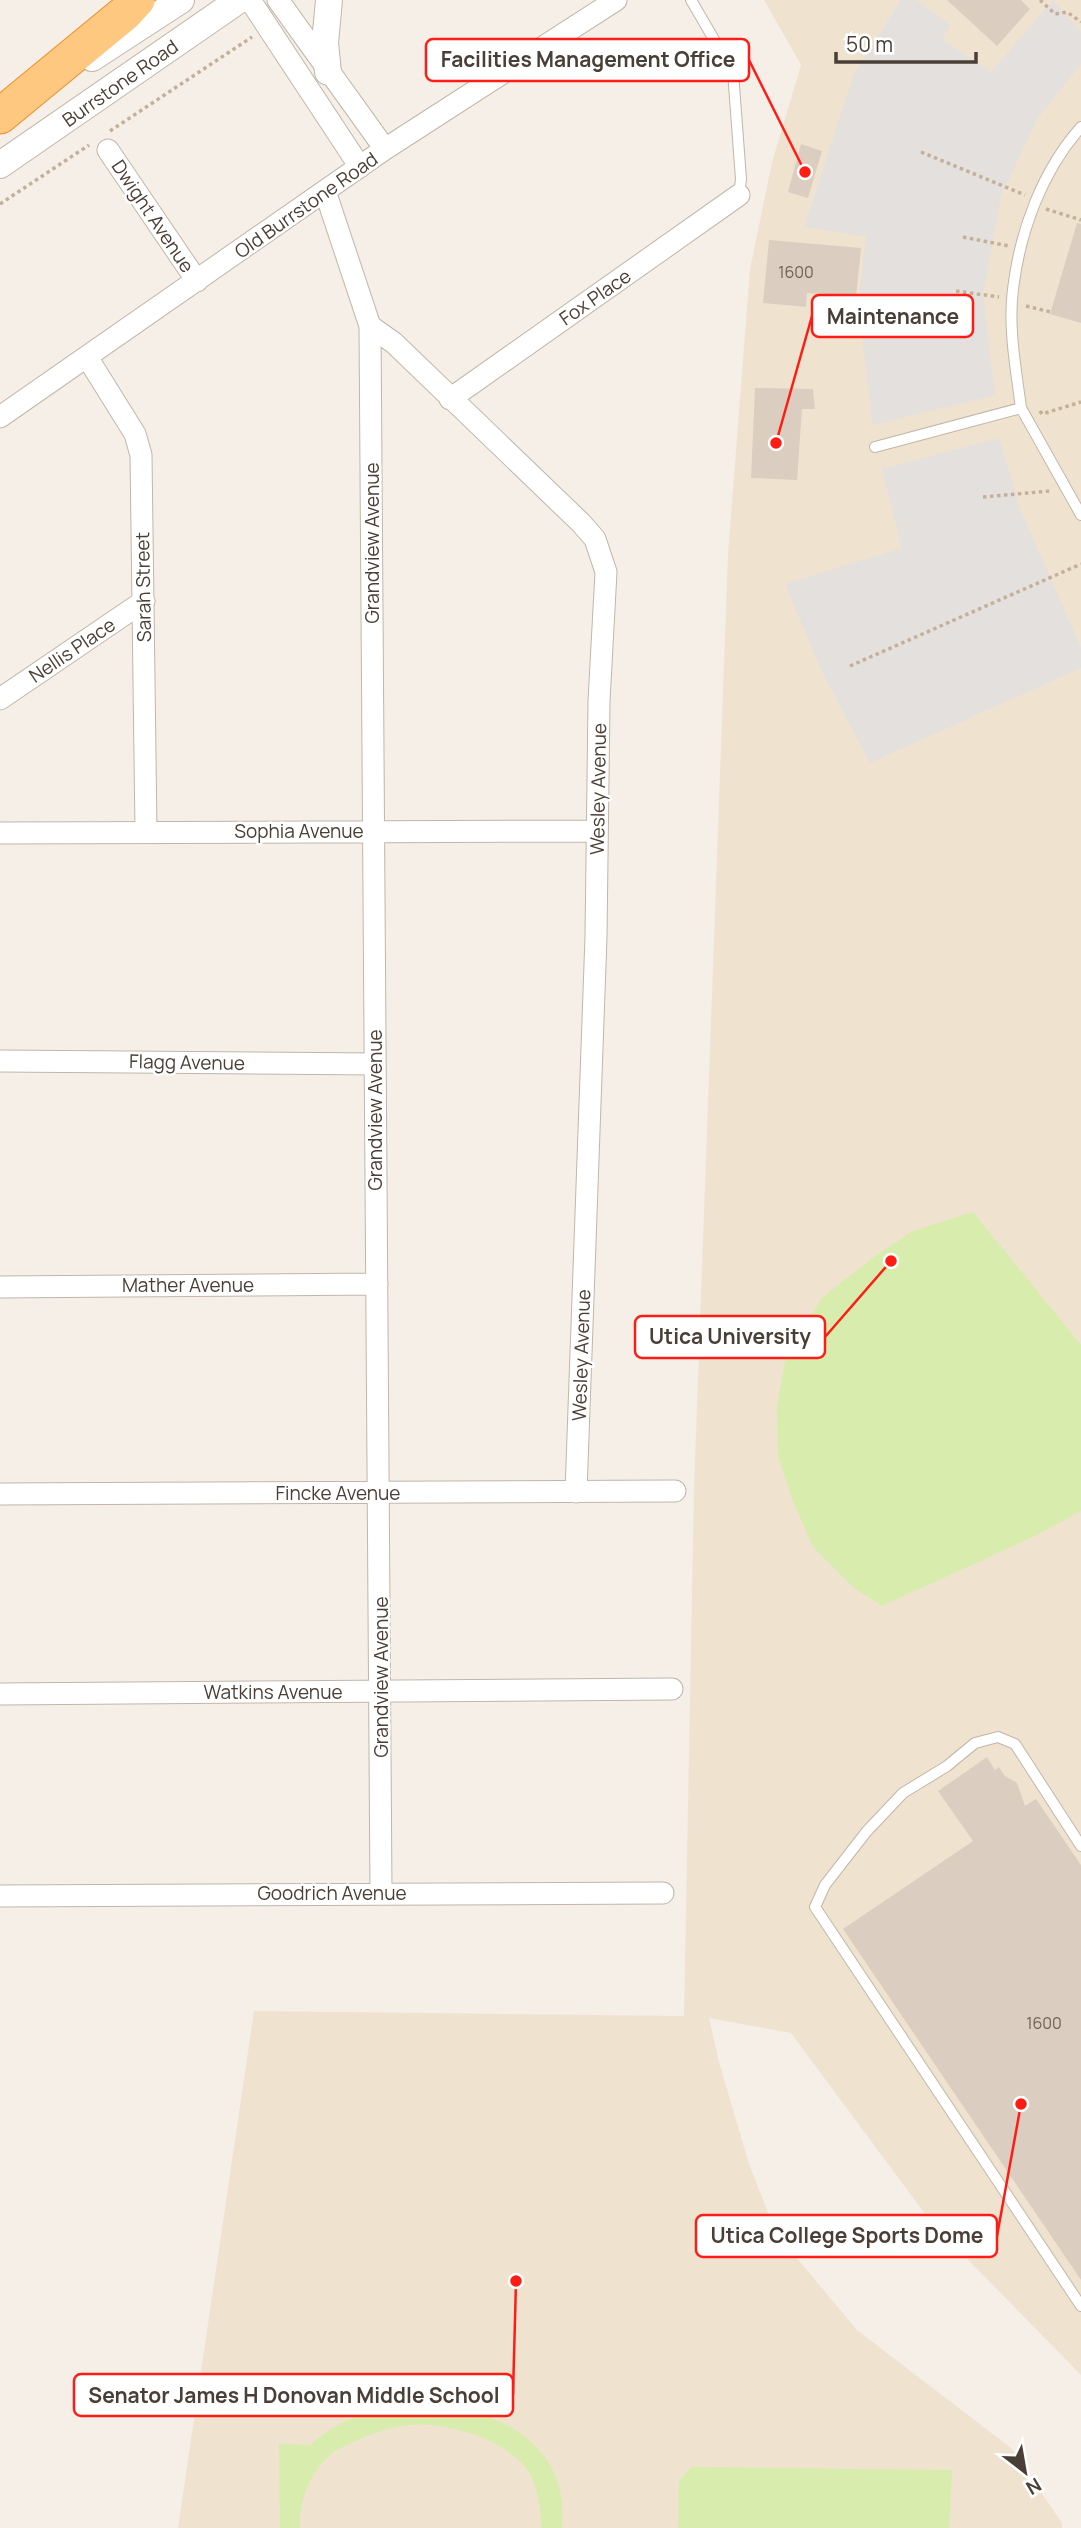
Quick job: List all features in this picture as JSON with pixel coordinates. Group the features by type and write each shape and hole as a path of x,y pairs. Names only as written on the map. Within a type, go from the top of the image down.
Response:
{"highway":[{"path":"0,116 125,13 137,0"}],"street":[{"name":"Burrstone Road","path":"0,116 181,0"},
{"name":"Burrstone Road","path":"0,165 239,0"},
{"path":"250,0 360,167"},
{"path":"278,0 385,149"},
{"path":"328,72 325,43 330,0"},
{"name":"Old Burrstone Road","path":"0,417 385,149 615,0"},
{"name":"Dwight Avenue","path":"108,150 197,281"},
{"path":"325,191 370,326"},
{"name":"Fox Place","path":"450,399 739,195"},
{"name":"Wesley Avenue","path":"370,326 394,343 581,523 595,539 606,572 599,701 596,937 576,1492"},
{"name":"Grandview Avenue","path":"370,326 374,1064 382,1691 381,1893"},
{"name":"Sarah Street","path":"87,358 135,434 141,455 146,831"},
{"name":"Nellis Place","path":"0,699 144,601"},
{"name":"Sophia Avenue","path":"0,833 597,831"},
{"name":"Flagg Avenue","path":"0,1061 374,1064"},
{"name":"Mather Avenue","path":"0,1287 377,1284"},
{"name":"Fincke Avenue","path":"0,1494 676,1491"},
{"name":"Watkins Avenue","path":"0,1694 672,1689"},
{"name":"Goodrich Avenue","path":"0,1896 663,1893"}],"lane":[{"path":"691,0 733,72 741,179 739,195"},
{"path":"1081,127 1063,147 1030,214 1013,289 1013,345 1021,408 1081,515"},
{"path":"875,447 1021,408"},
{"path":"1081,1846 1015,1744 998,1737 975,1743 947,1766 902,1793 867,1831 825,1885 815,1907 1081,2306"}],"path":[{"path":"1040,0 1055,14 1068,12 1081,22"},
{"path":"921,152 1018,191 1048,210 1081,220"},
{"path":"1045,220 1048,210"},
{"path":"963,237 1022,249"},
{"path":"1026,318 1027,306"},
{"path":"1037,407 1042,414 1081,402"},
{"path":"983,497 1065,489"},
{"path":"849,666 1081,564"}],"shaded area":[{"path":"764,0 1081,0 1081,2375 931,2222 791,2033 709,2018 749,2164 776,2233 857,2330 1011,2448 1062,2523 1062,2528 178,2528 254,2011 684,2016 694,1487 728,554 750,269 772,162 801,65"},
{"path":"901,0 916,0 951,25 942,39 991,72 1053,0 1081,31 1081,64 1037,119 1001,196 983,295 995,395 873,425 858,304 866,237 804,227 854,74"},
{"path":"999,438 1020,508 1081,648 1081,668 870,763 823,674 785,584 902,548 882,469"}],"green space":[{"path":"973,1212 1081,1345 1081,1511 1037,1535 882,1606 854,1588 813,1547 792,1499 778,1456 777,1406 786,1356 822,1298 875,1256 913,1231"},
{"path":"430,2403 473,2411 493,2418 529,2440 544,2456 555,2474 562,2500 562,2528 541,2528 534,2482 522,2463 509,2452 494,2443 459,2430 441,2426 408,2425 361,2438 333,2453 316,2471 307,2489 301,2508 300,2528 280,2528 279,2444 310,2445 337,2426 366,2413 397,2406"},
{"path":"691,2467 952,2470 949,2528 678,2528 679,2481"}],"building":[{"path":"947,0 1021,0 1030,9 997,46"},
{"path":"801,144 822,151 808,198 788,192"},
{"path":"1077,223 1081,224 1081,323 1050,314"},
{"path":"769,240 861,248 856,297 807,293 806,307 763,303"},
{"path":"755,388 813,389 815,409 802,409 797,480 751,478"},
{"path":"987,1757 995,1770 999,1767 1005,1776 1017,1783 1025,1806 1036,1799 1081,1865 1081,2280 843,1929 973,1841 938,1791"}],"place":[{"name":"Facilities Management Office","path":"805,172"},
{"name":"Maintenance","path":"776,443"},
{"name":"Utica University","path":"891,1261"},
{"name":"Utica College Sports Dome","path":"1021,2104"},
{"name":"Senator James H Donovan Middle School","path":"516,2281"}]}
